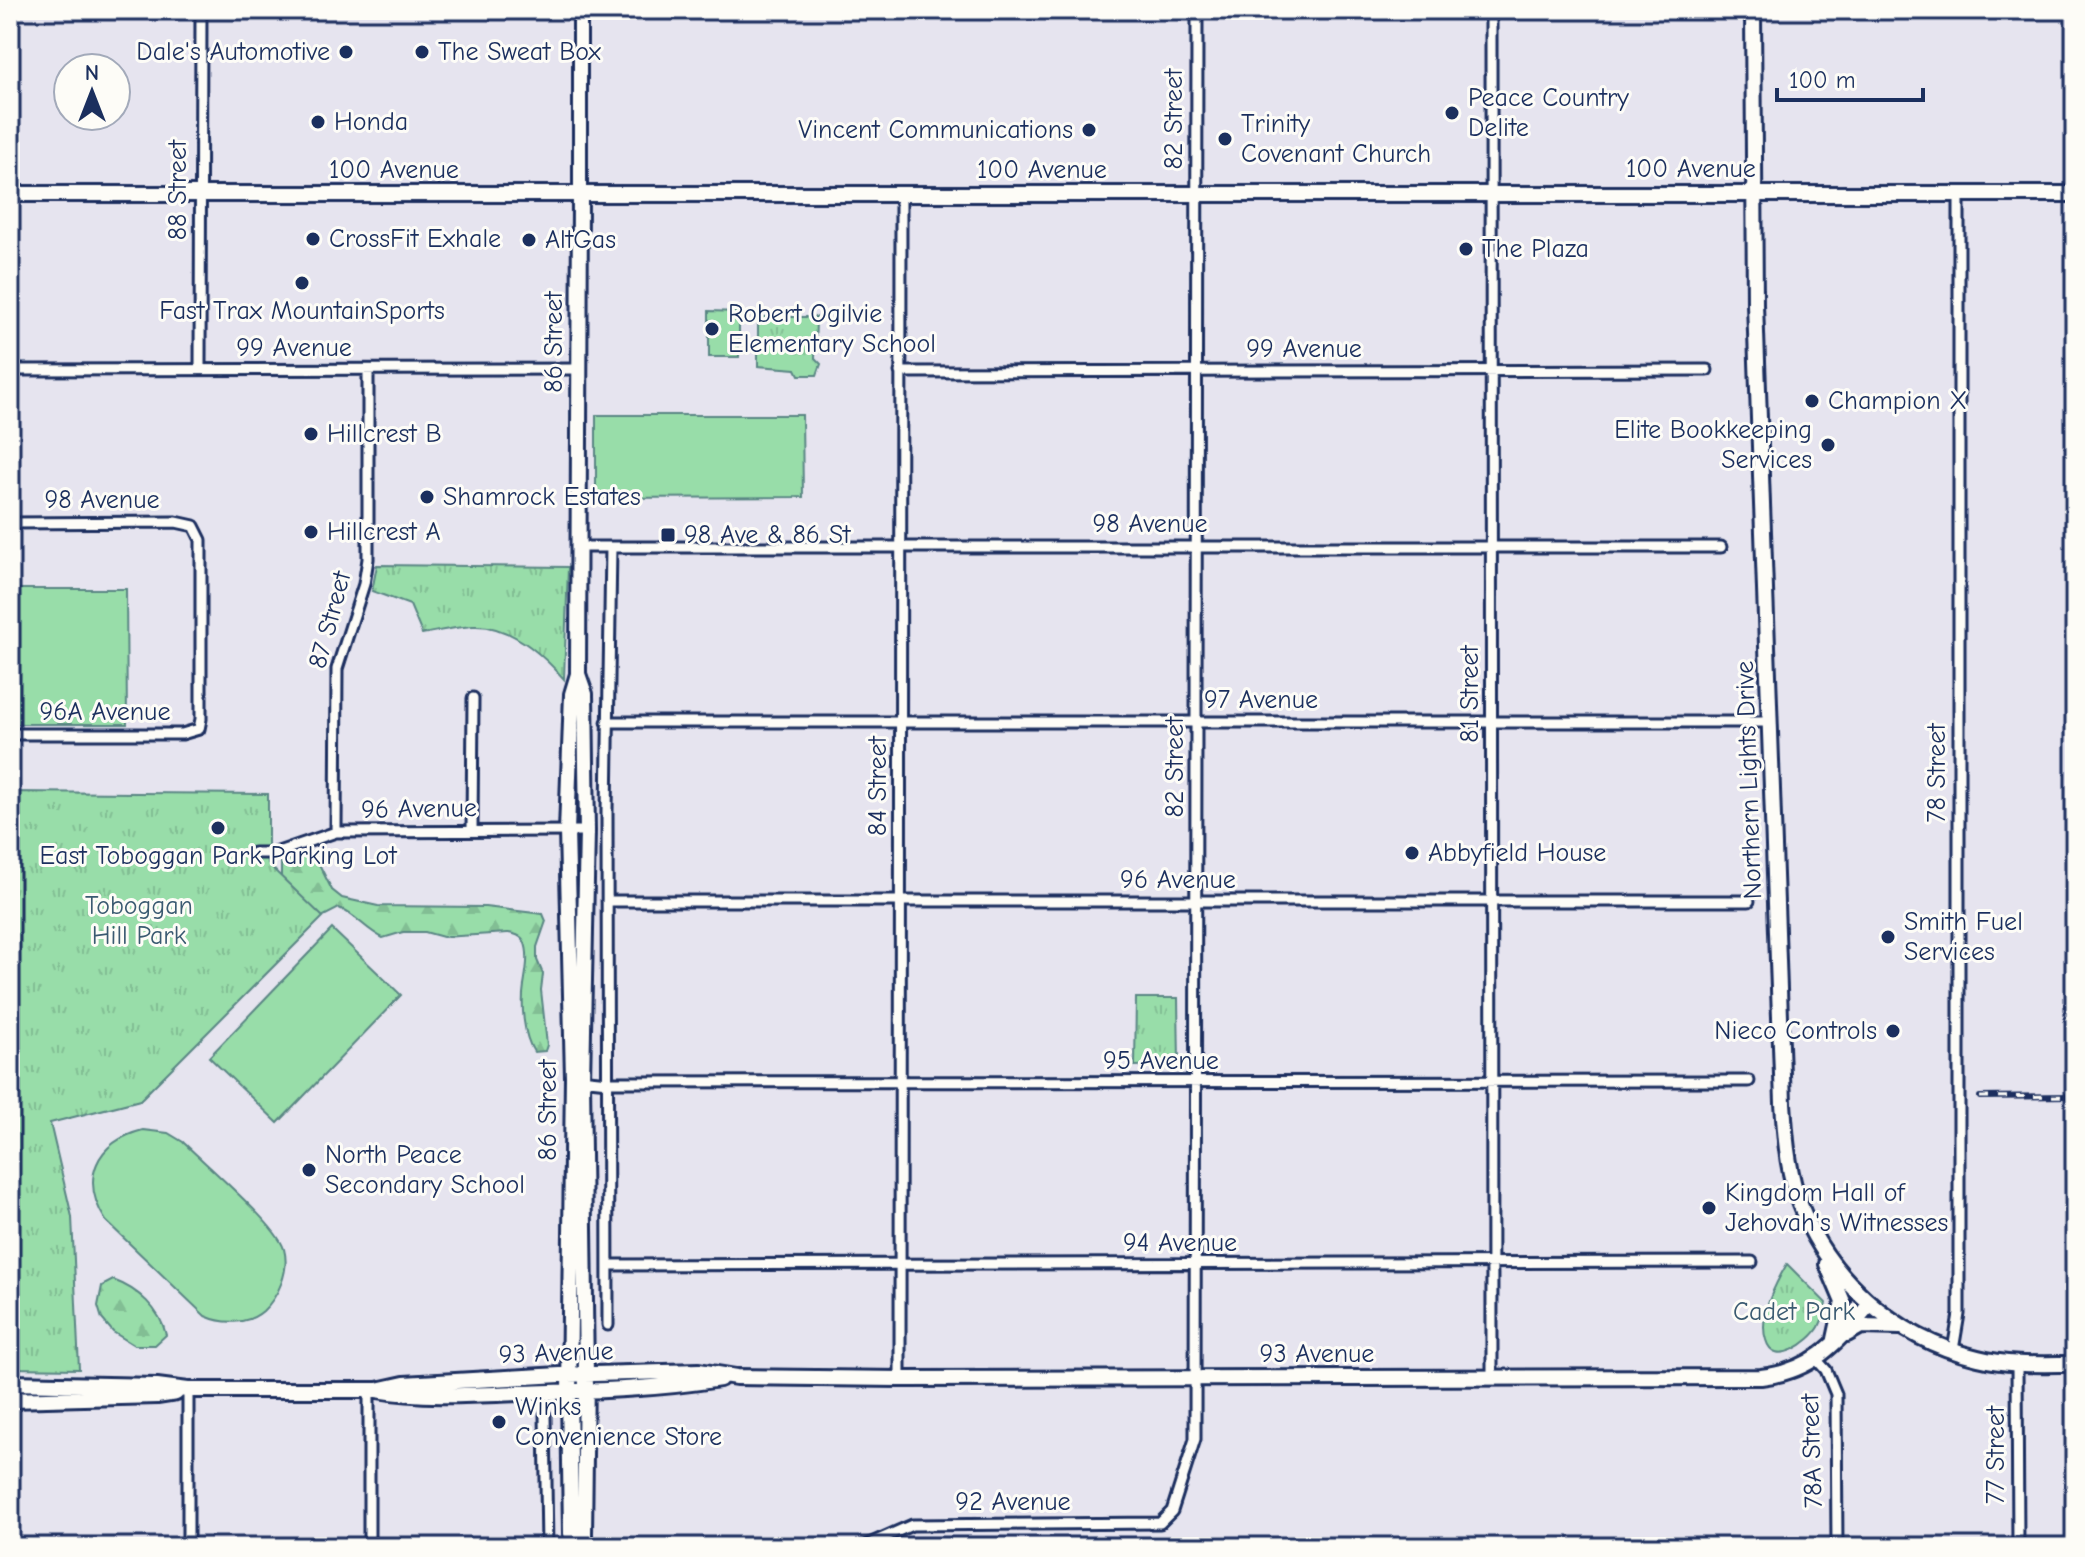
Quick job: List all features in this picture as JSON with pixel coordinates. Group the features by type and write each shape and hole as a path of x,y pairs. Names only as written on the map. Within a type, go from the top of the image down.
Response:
{"main road":[{"name":"Northern Lights Drive","path":"1753,10 1755,304 1785,1135 1796,1194 1815,1236 1844,1278 1870,1304 1903,1327 1953,1350 1979,1358 2017,1364 2075,1364"},
{"name":"100 Avenue","path":"10,194 2075,194"},
{"name":"86 Street","path":"580,194 578,674 572,694 567,831 586,1375 584,1535 581,1547"},
{"name":"86 Street","path":"574,1547 571,1533 569,1375 587,831 585,694 578,674"},
{"path":"1815,1236 1843,1302 1834,1344"},
{"name":"93 Avenue","path":"10,1383 157,1386 188,1390 373,1390 404,1395 639,1389 736,1377 1761,1377 1788,1372 1816,1359 1870,1304"},
{"path":"1834,1344 1861,1326 1903,1327"},
{"name":"93 Avenue","path":"373,1390 404,1384 569,1375 699,1371 736,1377"},
{"name":"93 Avenue","path":"10,1400 157,1396 188,1390"}],"street":[{"name":"88 Street","path":"200,369 201,10"},
{"name":"86 Street","path":"580,10 580,194"},
{"name":"82 Street","path":"1167,1518 1195,1439 1197,10"},
{"name":"81 Street","path":"1491,10 1492,1378"},
{"name":"84 Street","path":"900,1379 901,194"},
{"name":"78 Street","path":"1953,1350 1959,1314 1959,194"},
{"name":"99 Avenue","path":"10,370 578,369"},
{"name":"87 Street","path":"336,832 337,669 364,584 368,559 368,370"},
{"name":"99 Avenue","path":"900,372 1707,370"},
{"name":"98 Avenue","path":"10,523 176,522 194,526 201,540 199,729"},
{"name":"98 Avenue","path":"579,547 1721,547"},
{"path":"608,1325 607,722 611,547"},
{"path":"472,831 473,698"},
{"name":"97 Avenue","path":"607,722 1771,722"},
{"name":"96A Avenue","path":"10,734 182,734 199,729"},
{"name":"96 Avenue","path":"254,853 275,853 336,832 587,831"},
{"name":"96 Avenue","path":"607,901 1749,901"},
{"name":"95 Avenue","path":"578,1078 608,1082 900,1083 1749,1081"},
{"name":"94 Avenue","path":"608,1265 1752,1262"},
{"name":"78A Street","path":"1816,1359 1826,1370 1836,1394 1837,1547"},
{"name":"77 Street","path":"2017,1364 2018,1547"},
{"path":"188,1390 188,1547"},
{"path":"369,1547 373,1390"},
{"path":"545,1415 547,1547"},
{"name":"92 Avenue","path":"862,1547 912,1525 1142,1524 1160,1523 1167,1518"}],"green space":[{"path":"709,311 739,312 739,357 709,357"},
{"path":"758,317 816,317 815,358 821,364 817,375 799,375 796,369 758,366"},
{"path":"596,415 802,415 803,497 596,498"},
{"path":"377,565 568,567 564,679 524,642 499,630 473,626 422,634 410,605 372,591"},
{"path":"14,589 126,589 127,724 15,724"},
{"name":"Toboggan Hill Park","path":"10,792 268,794 268,864 323,917 140,1100 50,1123 72,1217 79,1369 10,1368"},
{"path":"313,852 332,890 342,898 378,906 485,907 543,914 546,921 537,947 537,960 543,974 541,990 545,1051 534,1052 525,1029 523,1002 527,957 521,937 508,933 443,937 425,932 403,932 383,938 339,908 320,918 281,899 281,862"},
{"path":"332,929 401,995 278,1123 209,1057"},
{"path":"1136,998 1178,998 1179,1065 1135,1066"},
{"path":"143,1130 168,1133 183,1142 255,1210 279,1238 284,1249 284,1275 273,1298 257,1316 235,1322 205,1316 106,1221 94,1191 93,1177 97,1164 114,1143"},
{"name":"Cadet Park","path":"1787,1264 1826,1303 1815,1333 1792,1350 1777,1352 1770,1348 1766,1340 1764,1321 1773,1291"},
{"path":"113,1280 139,1295 159,1317 166,1335 155,1345 134,1345 113,1332 102,1319 98,1306 102,1286"}],"railway":[{"path":"1980,1097 2075,1096"}],"place":[{"name":"Dale's Automotive","path":"346,52"},
{"name":"The Sweat Box","path":"422,52"},
{"name":"Peace Country Delite","path":"1452,113"},
{"name":"Honda","path":"318,122"},
{"name":"Vincent Communications","path":"1089,130"},
{"name":"Trinity Covenant Church","path":"1225,139"},
{"name":"CrossFit Exhale","path":"313,239"},
{"name":"AltGas","path":"529,240"},
{"name":"The Plaza","path":"1466,249"},
{"name":"Fast Trax MountainSports","path":"302,283"},
{"name":"Robert Ogilvie Elementary School","path":"712,329"},
{"name":"Champion X","path":"1812,401"},
{"name":"Hillcrest B","path":"311,434"},
{"name":"Elite Bookkeeping Services","path":"1828,445"},
{"name":"Shamrock Estates","path":"427,497"},
{"name":"Hillcrest A","path":"311,532"},
{"name":"98 Ave & 86 St","path":"668,535"},
{"name":"East Toboggan Park Parking Lot","path":"218,828"},
{"name":"Abbyfield House","path":"1412,853"},
{"name":"Smith Fuel Services","path":"1888,937"},
{"name":"Nieco Controls","path":"1893,1031"},
{"name":"North Peace Secondary School","path":"309,1170"},
{"name":"Kingdom Hall of Jehovah's Witnesses","path":"1709,1208"},
{"name":"Winks Convenience Store","path":"499,1422"}]}
